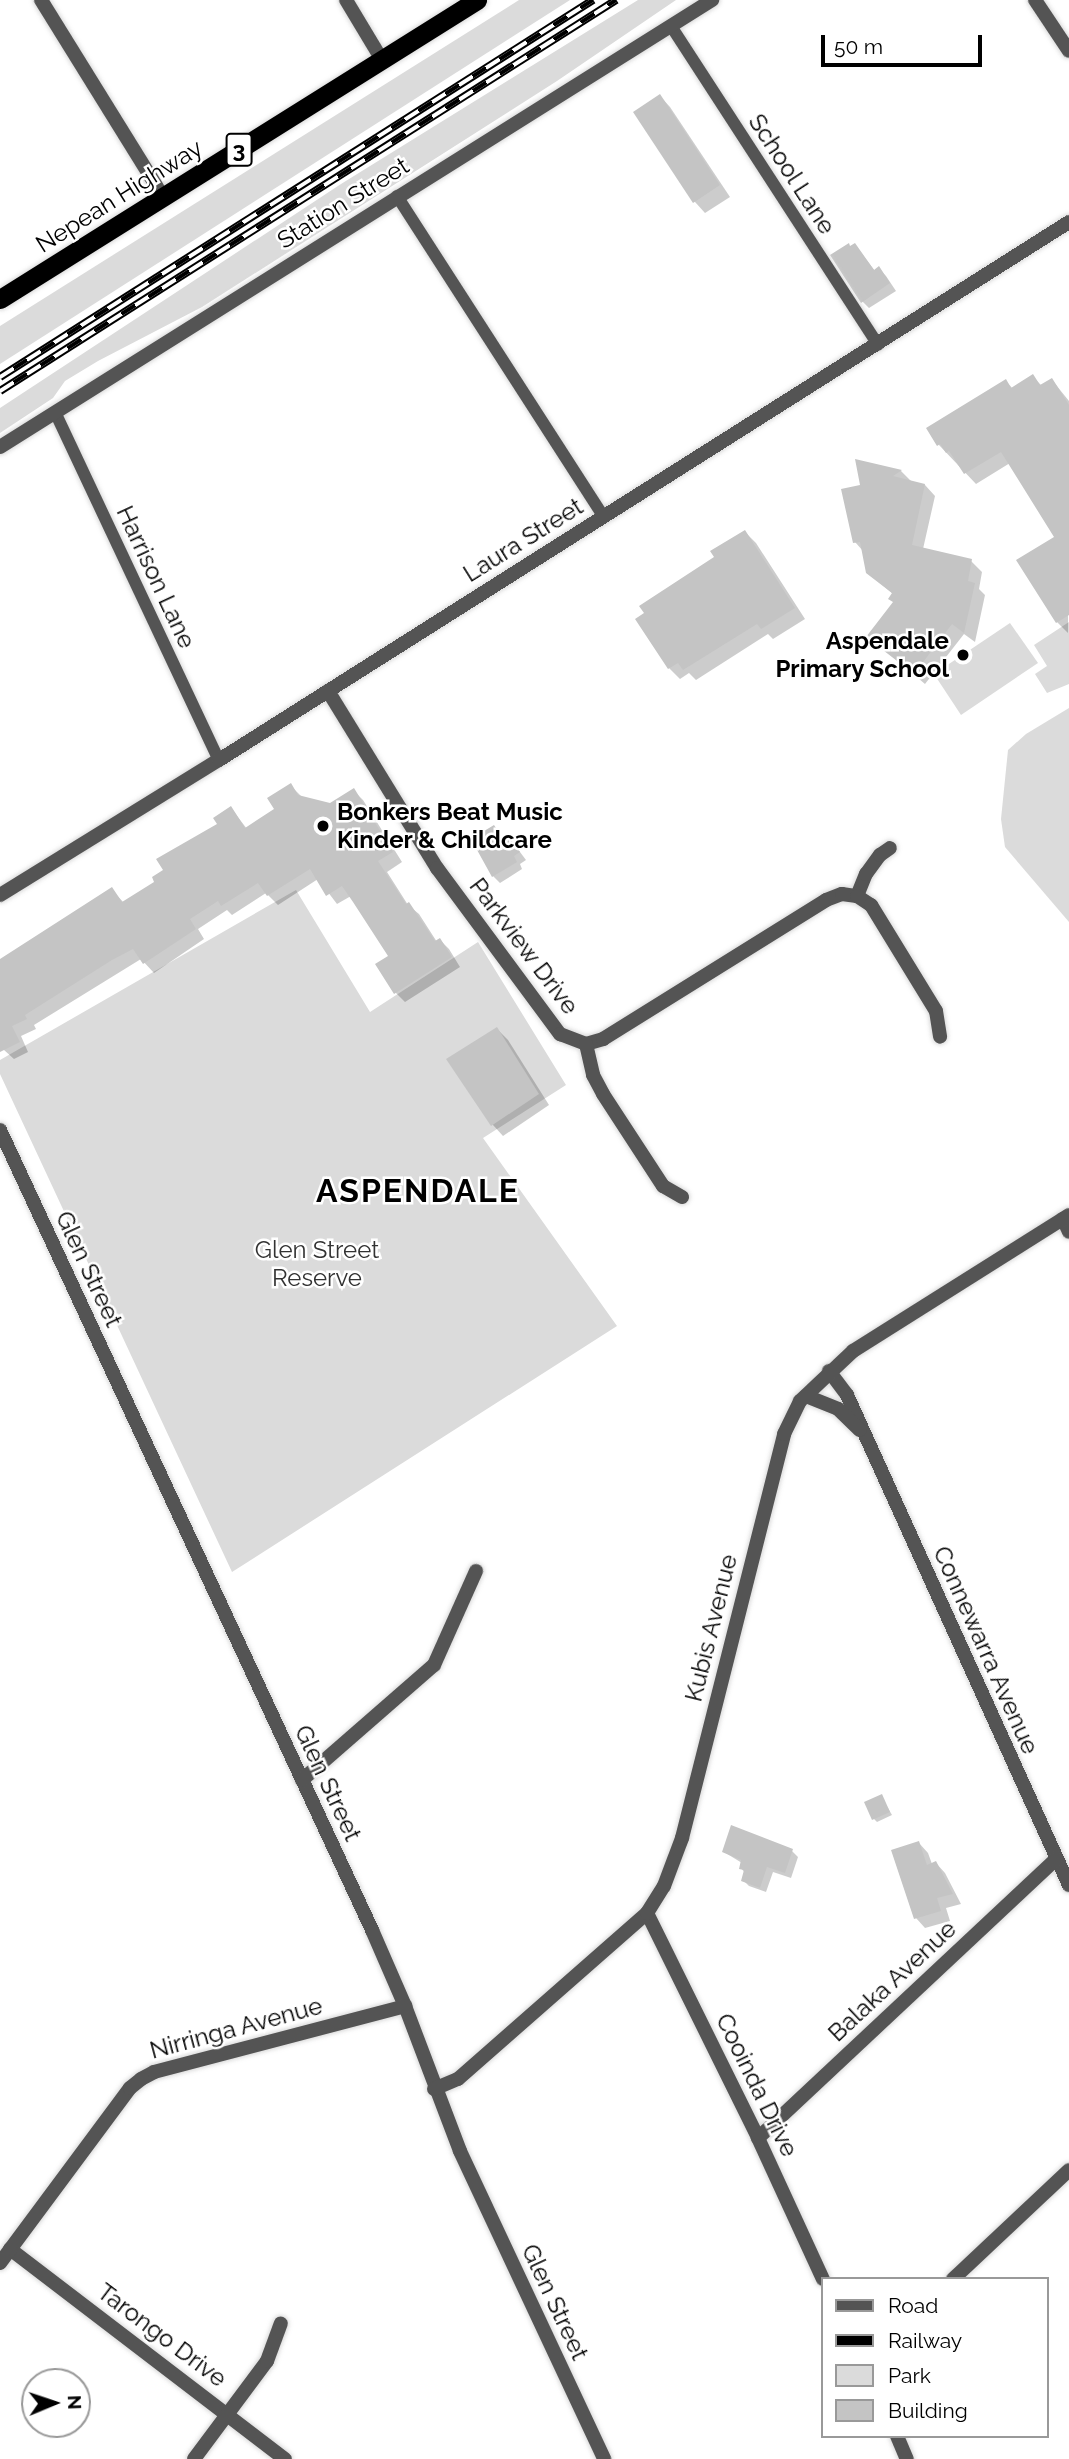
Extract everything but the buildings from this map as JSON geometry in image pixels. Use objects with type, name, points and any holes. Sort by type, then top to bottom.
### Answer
[{"type":"highway","name":"Nepean Highway","points":[[0,299],[477,0]]},
{"type":"street","points":[[41,0],[163,197]]},
{"type":"street","points":[[346,0],[382,60]]},
{"type":"street","name":"Station Street","points":[[0,447],[712,0]]},
{"type":"street","points":[[1035,0],[1069,51]]},
{"type":"street","name":"Laura Street","points":[[0,895],[219,760],[1069,222]]},
{"type":"street","name":"Parkview Drive","points":[[328,691],[437,868],[560,1034],[586,1044],[603,1039],[826,900],[842,894],[857,896]]},
{"type":"street","points":[[890,848],[866,874],[857,896],[871,905],[936,1011],[940,1037]]},
{"type":"street","points":[[586,1044],[593,1075],[603,1094],[663,1186],[682,1197]]},
{"type":"street","name":"Glen Street","points":[[0,1130],[302,1780],[405,2007],[434,2090],[484,2206],[604,2459]]},
{"type":"street","name":"Kubis Avenue","points":[[434,2090],[458,2079],[647,1913],[664,1886],[682,1838],[784,1434],[806,1396],[829,1371],[853,1351],[1067,1222]]},
{"type":"street","name":"Connewarra Avenue","points":[[829,1371],[847,1395],[1069,1885]]},
{"type":"street","name":"Connewarra Avenue","points":[[806,1396],[838,1409],[863,1434]]},
{"type":"street","points":[[302,1780],[434,1665],[476,1571]]},
{"type":"street","name":"Balaka Avenue","points":[[758,2138],[1056,1858]]},
{"type":"street","name":"Cooinda Drive","points":[[647,1913],[758,2138],[822,2277]]},
{"type":"street","name":"Nirringa Avenue","points":[[0,2263],[130,2088],[141,2079],[154,2072],[405,2007]]},
{"type":"street","points":[[955,2277],[1069,2170]]},
{"type":"street","name":"Tarongo Drive","points":[[10,2249],[285,2459]]},
{"type":"street","points":[[194,2459],[267,2361],[281,2323]]},
{"type":"street","points":[[898,2438],[907,2459]]},
{"type":"lane","name":"School Lane","points":[[671,26],[878,345]]},
{"type":"lane","points":[[397,196],[604,517]]},
{"type":"lane","name":"Harrison Lane","points":[[55,412],[219,760]]},
{"type":"green space","points":[[519,0],[570,0],[0,364],[0,326]]},
{"type":"green space","points":[[638,0],[676,0],[557,81],[202,307],[65,381],[53,398],[0,433],[0,408],[341,184]]},
{"type":"green space","points":[[1069,622],[1069,684],[1047,693],[1035,674],[1047,666],[1034,645]]},
{"type":"green space","points":[[1010,623],[1038,663],[961,715],[934,674]]},
{"type":"green space","points":[[1069,708],[1069,922],[1005,847],[1001,819],[1008,750],[1026,734]]},
{"type":"green space","name":"Glen Street Reserve","points":[[296,890],[370,1012],[478,942],[566,1085],[483,1138],[617,1326],[232,1572],[0,1074],[0,1060]]},
{"type":"railway","points":[[0,377],[593,0]]},
{"type":"railway","points":[[0,391],[616,0]]},
{"type":"place","name":"Aspendale Primary School","points":[[963,655]]},
{"type":"place","name":"Bonkers Beat Music Kinder & Childcare","points":[[323,826]]},
{"type":"district","name":"ASPENDALE","points":[[418,1191]]}]
